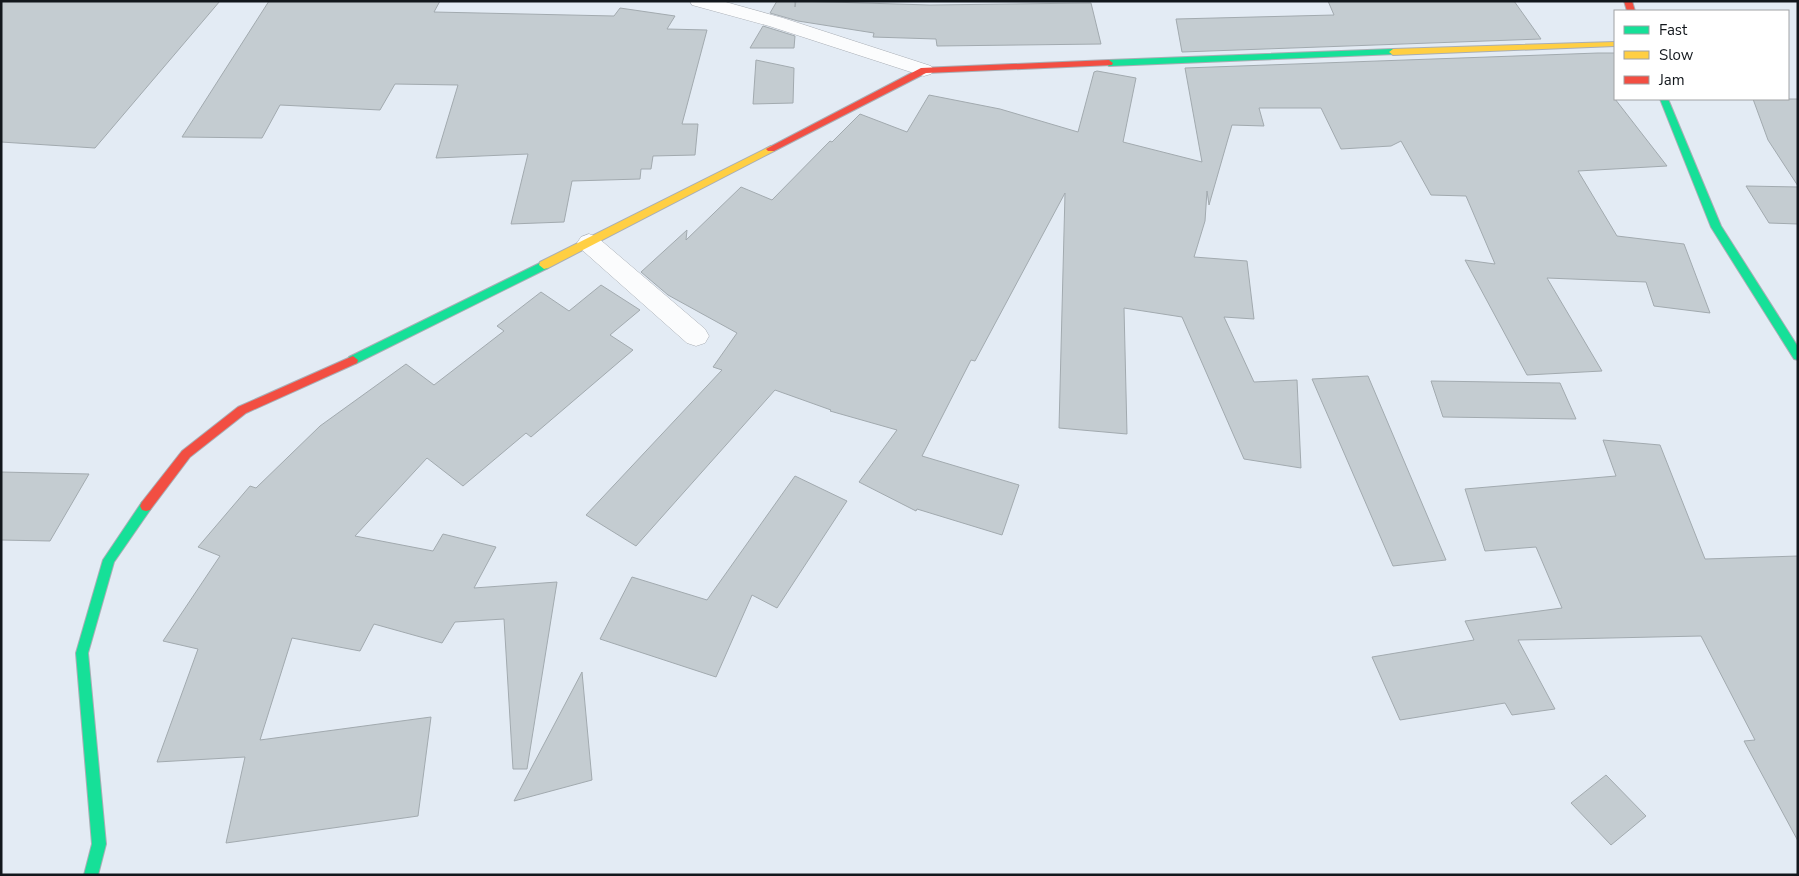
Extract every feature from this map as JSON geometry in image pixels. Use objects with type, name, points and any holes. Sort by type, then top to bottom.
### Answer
[{"type":"street","points":[[699,1],[776,22],[924,70],[1614,44]]},
{"type":"street","points":[[91,875],[99,844],[82,654],[109,560],[145,507],[186,454],[242,410],[338,367],[461,304],[589,243],[924,70]]},
{"type":"street","points":[[1664,100],[1716,226],[1798,356]]},
{"type":"street","points":[[589,243],[696,336]]},
{"type":"building","points":[[1,1],[220,1],[95,148],[1,142]]},
{"type":"building","points":[[269,1],[440,1],[434,12],[614,16],[620,8],[675,16],[667,29],[707,30],[682,124],[698,124],[695,155],[653,156],[651,169],[641,169],[640,179],[572,181],[564,222],[511,224],[528,154],[436,158],[458,85],[395,84],[380,110],[280,105],[262,138],[182,137]]},
{"type":"building","points":[[777,1],[795,1],[795,7],[796,1],[930,5],[1091,3],[1101,44],[937,46],[936,39],[873,37],[874,33],[798,21],[770,13]]},
{"type":"building","points":[[1328,1],[1514,1],[1541,39],[1182,52],[1176,19],[1334,15]]},
{"type":"building","points":[[763,26],[795,36],[794,48],[750,48]]},
{"type":"building","points":[[1614,53],[1614,100],[1667,166],[1578,171],[1617,236],[1684,244],[1710,313],[1654,306],[1646,282],[1547,278],[1602,371],[1527,375],[1465,260],[1495,264],[1466,196],[1431,195],[1401,141],[1391,146],[1341,149],[1321,108],[1259,108],[1264,126],[1232,125],[1209,205],[1207,191],[1205,221],[1194,257],[1247,261],[1254,319],[1224,317],[1254,382],[1297,380],[1301,468],[1244,459],[1182,317],[1124,308],[1127,434],[1059,428],[1065,193],[975,361],[971,360],[922,456],[1019,485],[1002,535],[917,509],[916,511],[859,482],[897,430],[830,411],[775,390],[636,546],[586,515],[722,370],[713,367],[737,333],[668,295],[641,272],[687,230],[686,240],[741,187],[772,200],[830,141],[832,142],[860,114],[907,132],[929,95],[1000,109],[1078,132],[1094,72],[1097,71],[1136,78],[1123,142],[1202,162],[1185,68]]},
{"type":"building","points":[[756,60],[794,68],[793,103],[753,104]]},
{"type":"building","points":[[1798,99],[1798,186],[1768,140],[1753,100]]},
{"type":"building","points":[[1746,186],[1798,187],[1798,224],[1769,223]]},
{"type":"building","points":[[601,285],[640,310],[610,335],[633,350],[531,437],[526,433],[463,486],[427,458],[355,536],[433,551],[443,534],[496,547],[474,588],[557,582],[527,769],[513,769],[504,619],[455,622],[442,643],[374,624],[360,651],[292,638],[260,740],[431,717],[418,816],[226,843],[245,757],[157,762],[198,649],[163,641],[220,556],[198,547],[250,486],[256,488],[320,426],[406,364],[434,385],[504,331],[497,326],[541,292],[569,311]]},
{"type":"building","points":[[1368,376],[1446,560],[1393,566],[1312,379]]},
{"type":"building","points":[[1431,381],[1560,383],[1576,419],[1443,417]]},
{"type":"building","points":[[1603,440],[1660,445],[1705,559],[1798,556],[1798,841],[1744,741],[1755,740],[1701,636],[1518,640],[1555,709],[1512,715],[1505,703],[1400,720],[1372,657],[1474,640],[1465,621],[1562,608],[1536,547],[1485,551],[1465,489],[1616,476]]},
{"type":"building","points":[[1,472],[89,474],[50,541],[1,540]]},
{"type":"building","points":[[795,476],[847,501],[777,608],[752,595],[716,677],[600,639],[632,577],[707,600]]},
{"type":"building","points":[[582,672],[592,780],[514,801]]},
{"type":"building","points":[[1606,775],[1646,816],[1611,845],[1571,803]]},
{"type":"traffic: fast","points":[[1109,63],[1393,52]]},
{"type":"traffic: fast","points":[[1664,100],[1716,227],[1798,356]]},
{"type":"traffic: fast","points":[[353,360],[544,265]]},
{"type":"traffic: fast","points":[[91,875],[99,844],[82,653],[109,560],[146,506]]},
{"type":"traffic: slow","points":[[1393,52],[1614,44]]},
{"type":"traffic: slow","points":[[544,265],[771,149]]},
{"type":"traffic: jam","points":[[1628,1],[1631,10]]},
{"type":"traffic: jam","points":[[771,149],[924,70],[1109,63]]},
{"type":"traffic: jam","points":[[146,506],[186,454],[242,410],[353,360]]}]
